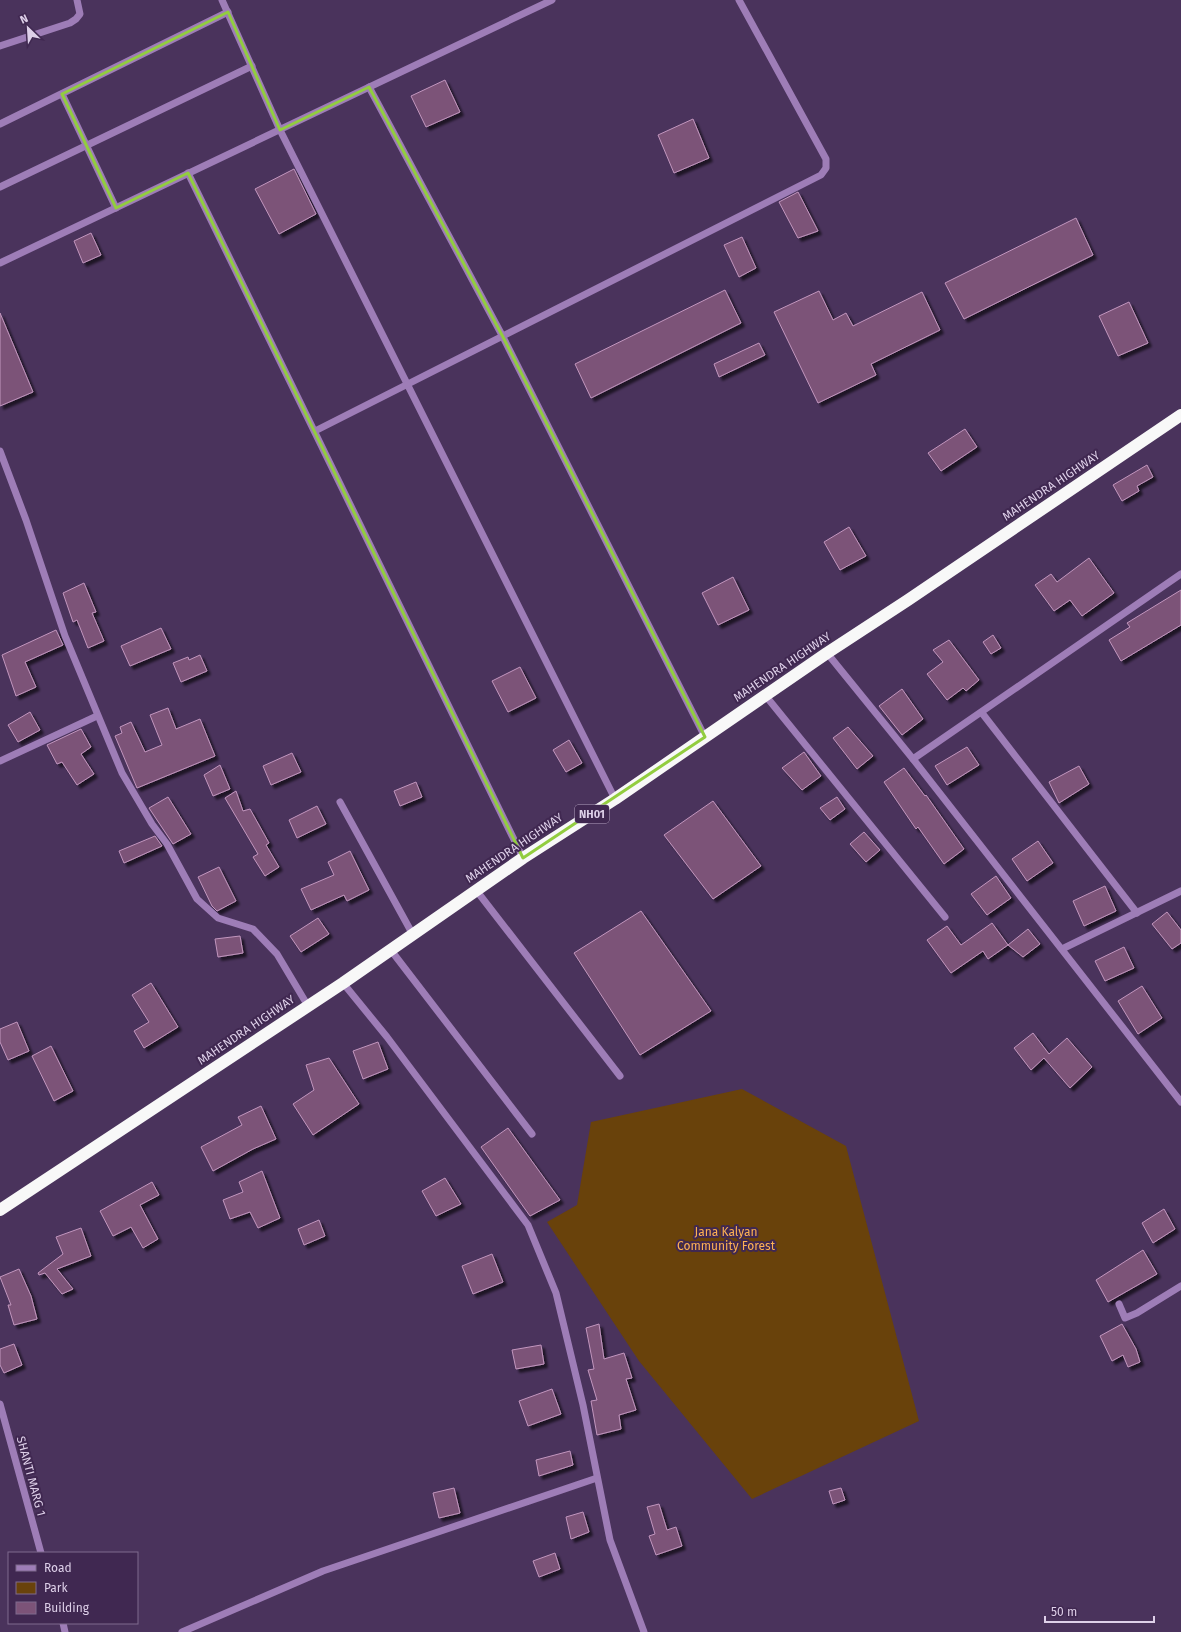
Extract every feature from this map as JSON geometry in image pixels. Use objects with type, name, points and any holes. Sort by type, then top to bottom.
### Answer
[{"type":"highway","name":"MAHENDRA HIGHWAY","points":[[0,1210],[343,983],[412,933],[523,858],[615,799],[765,695],[1181,415]]},
{"type":"street","points":[[0,46],[70,23],[80,14],[77,0]]},
{"type":"street","points":[[222,0],[280,130],[615,799]]},
{"type":"street","points":[[0,263],[552,0]]},
{"type":"street","points":[[315,431],[821,175],[826,168],[826,159],[739,0]]},
{"type":"street","points":[[0,124],[228,12]]},
{"type":"street","points":[[0,187],[252,66]]},
{"type":"street","points":[[369,87],[503,337],[705,736]]},
{"type":"street","points":[[62,94],[116,208]]},
{"type":"street","points":[[188,173],[523,858]]},
{"type":"street","points":[[0,451],[26,520],[65,636],[122,773],[152,824],[167,844],[197,899],[218,918],[253,929],[277,954],[308,1006]]},
{"type":"street","points":[[913,759],[982,713],[1094,633],[1181,574]]},
{"type":"street","points":[[827,653],[913,759],[1181,1102]]},
{"type":"street","points":[[765,695],[945,917]]},
{"type":"street","points":[[982,713],[1137,913]]},
{"type":"street","points":[[0,761],[97,716]]},
{"type":"street","points":[[340,802],[412,933]]},
{"type":"street","points":[[476,890],[620,1076]]},
{"type":"street","points":[[1062,949],[1181,891]]},
{"type":"street","points":[[390,949],[532,1134]]},
{"type":"street","points":[[343,983],[387,1037],[528,1225],[556,1293],[583,1405],[610,1540],[644,1632]]},
{"type":"street","points":[[1119,1304],[1125,1318],[1137,1313],[1181,1286]]},
{"type":"street","name":"SHANTI MARG 1","points":[[0,1404],[41,1552]]},
{"type":"street","points":[[182,1632],[323,1571],[597,1478]]},
{"type":"highlighted area","points":[[228,12],[280,130],[369,87],[503,337],[705,737],[523,858],[188,173],[116,208],[62,94]]},
{"type":"green space","name":"Jana Kalyan Community Forest","points":[[742,1089],[846,1146],[919,1421],[752,1499],[639,1361],[547,1222],[577,1205],[591,1122]]},
{"type":"building","points":[[445,80],[460,112],[426,127],[411,96]]},
{"type":"building","points":[[693,119],[709,158],[674,173],[658,135]]},
{"type":"building","points":[[294,169],[316,214],[279,234],[255,189]]},
{"type":"building","points":[[798,192],[818,231],[798,238],[779,202]]},
{"type":"building","points":[[1076,218],[1093,255],[964,319],[945,283]]},
{"type":"building","points":[[91,233],[101,255],[83,263],[74,241]]},
{"type":"building","points":[[742,237],[756,268],[739,277],[724,245]]},
{"type":"building","points":[[725,290],[741,323],[591,398],[575,364]]},
{"type":"building","points":[[819,291],[833,320],[846,313],[853,326],[922,292],[940,330],[871,364],[876,375],[818,403],[774,312]]},
{"type":"building","points":[[1129,302],[1148,343],[1118,356],[1099,316]]},
{"type":"building","points":[[0,313],[33,392],[0,406]]},
{"type":"building","points":[[759,343],[765,355],[719,377],[714,364]]},
{"type":"building","points":[[965,429],[977,447],[941,471],[928,453]]},
{"type":"building","points":[[1147,465],[1153,477],[1137,486],[1139,491],[1122,501],[1113,485]]},
{"type":"building","points":[[849,527],[866,556],[840,570],[824,542]]},
{"type":"building","points":[[1089,558],[1114,593],[1082,616],[1070,600],[1054,611],[1035,585],[1051,574],[1057,582]]},
{"type":"building","points":[[733,577],[749,610],[718,625],[702,593]]},
{"type":"building","points":[[84,583],[96,612],[92,613],[104,641],[88,648],[77,620],[73,622],[63,593]]},
{"type":"building","points":[[1181,590],[1181,625],[1121,661],[1109,640],[1130,627],[1127,623]]},
{"type":"building","points":[[161,628],[171,649],[130,666],[121,646]]},
{"type":"building","points":[[56,630],[63,645],[25,662],[36,687],[16,696],[2,655]]},
{"type":"building","points":[[993,635],[1001,648],[991,654],[983,642]]},
{"type":"building","points":[[949,640],[979,680],[966,691],[963,688],[947,700],[927,674],[943,662],[933,650]]},
{"type":"building","points":[[200,655],[207,671],[181,682],[173,663],[188,657],[189,660]]},
{"type":"building","points":[[520,667],[536,698],[508,712],[492,681]]},
{"type":"building","points":[[902,689],[923,719],[902,735],[879,706]]},
{"type":"building","points":[[168,708],[176,729],[200,719],[215,756],[137,788],[115,736],[122,733],[120,727],[131,722],[145,752],[162,745],[150,715]]},
{"type":"building","points":[[30,712],[40,730],[18,742],[8,725]]},
{"type":"building","points":[[848,727],[873,756],[857,769],[833,738]]},
{"type":"building","points":[[81,729],[91,747],[81,754],[94,774],[77,785],[62,762],[57,764],[47,745]]},
{"type":"building","points":[[569,740],[582,763],[566,772],[553,750]]},
{"type":"building","points":[[967,747],[979,765],[947,785],[935,766]]},
{"type":"building","points":[[804,752],[821,776],[802,790],[782,768]]},
{"type":"building","points":[[292,753],[301,772],[271,785],[263,766]]},
{"type":"building","points":[[220,765],[230,789],[213,796],[204,775]]},
{"type":"building","points":[[1079,766],[1089,784],[1059,803],[1049,782]]},
{"type":"building","points":[[904,768],[925,796],[926,795],[964,849],[944,864],[918,827],[916,829],[884,782]]},
{"type":"building","points":[[416,782],[422,797],[400,806],[394,791]]},
{"type":"building","points":[[236,791],[243,811],[250,809],[269,843],[266,845],[279,867],[265,876],[253,857],[258,854],[225,798]]},
{"type":"building","points":[[168,797],[191,834],[173,844],[149,808]]},
{"type":"building","points":[[837,797],[845,809],[830,820],[820,808]]},
{"type":"building","points":[[713,801],[761,866],[713,899],[664,835]]},
{"type":"building","points":[[317,806],[326,824],[297,838],[289,820]]},
{"type":"building","points":[[864,832],[880,850],[866,862],[850,844]]},
{"type":"building","points":[[155,836],[162,846],[124,863],[119,851]]},
{"type":"building","points":[[1038,841],[1053,863],[1027,881],[1012,859]]},
{"type":"building","points":[[350,851],[369,890],[347,901],[344,895],[311,910],[301,889],[334,875],[328,862]]},
{"type":"building","points":[[219,867],[236,901],[217,911],[212,906],[198,877]]},
{"type":"building","points":[[996,876],[1011,898],[987,915],[971,894]]},
{"type":"building","points":[[1105,886],[1116,911],[1084,926],[1073,901]]},
{"type":"building","points":[[641,911],[711,1011],[640,1055],[574,953]]},
{"type":"building","points":[[1167,912],[1181,930],[1181,943],[1172,949],[1152,924]]},
{"type":"building","points":[[318,918],[329,934],[301,952],[290,936]]},
{"type":"building","points":[[992,923],[1008,945],[988,959],[983,951],[951,973],[927,940],[947,926],[961,945]]},
{"type":"building","points":[[1028,929],[1040,944],[1023,957],[1008,945]]},
{"type":"building","points":[[240,936],[243,953],[218,957],[215,939]]},
{"type":"building","points":[[1124,947],[1134,968],[1105,981],[1095,961]]},
{"type":"building","points":[[151,983],[178,1027],[144,1048],[134,1031],[149,1022],[132,995]]},
{"type":"building","points":[[1142,986],[1162,1018],[1138,1034],[1118,1001]]},
{"type":"building","points":[[17,1022],[29,1051],[8,1060],[0,1042],[0,1029]]},
{"type":"building","points":[[1033,1033],[1049,1054],[1067,1038],[1092,1067],[1070,1088],[1044,1058],[1031,1070],[1014,1048]]},
{"type":"building","points":[[378,1042],[388,1069],[363,1079],[353,1051]]},
{"type":"building","points":[[51,1046],[73,1091],[54,1101],[32,1056]]},
{"type":"building","points":[[329,1058],[359,1104],[313,1135],[293,1104],[314,1090],[306,1065]]},
{"type":"building","points":[[261,1106],[276,1139],[253,1149],[213,1171],[201,1147],[242,1125],[238,1117]]},
{"type":"building","points":[[508,1128],[560,1200],[530,1216],[481,1147]]},
{"type":"building","points":[[262,1171],[280,1218],[258,1228],[250,1212],[230,1219],[223,1200],[243,1192],[239,1182]]},
{"type":"building","points":[[445,1178],[461,1204],[436,1216],[422,1191]]},
{"type":"building","points":[[152,1182],[159,1195],[140,1205],[158,1239],[143,1248],[131,1227],[113,1236],[100,1211]]},
{"type":"building","points":[[1164,1209],[1175,1229],[1153,1243],[1142,1223]]},
{"type":"building","points":[[319,1220],[325,1236],[304,1245],[298,1229]]},
{"type":"building","points":[[81,1228],[91,1256],[57,1269],[73,1289],[62,1294],[45,1273],[39,1275],[38,1273],[63,1254],[56,1237]]},
{"type":"building","points":[[1143,1250],[1157,1274],[1108,1302],[1096,1280]]},
{"type":"building","points":[[492,1254],[503,1282],[473,1294],[462,1266]]},
{"type":"building","points":[[19,1269],[31,1296],[37,1319],[14,1325],[8,1305],[11,1305],[0,1277]]},
{"type":"building","points":[[599,1324],[604,1359],[624,1353],[632,1378],[626,1379],[636,1410],[619,1415],[621,1429],[597,1435],[591,1401],[597,1400],[588,1370],[594,1369],[586,1328]]},
{"type":"building","points":[[1122,1324],[1136,1349],[1140,1362],[1128,1367],[1123,1355],[1112,1361],[1100,1336]]},
{"type":"building","points":[[14,1344],[22,1365],[4,1373],[0,1365],[0,1349]]},
{"type":"building","points":[[541,1345],[544,1364],[516,1369],[512,1350]]},
{"type":"building","points":[[552,1389],[561,1414],[528,1426],[519,1401]]},
{"type":"building","points":[[570,1451],[573,1465],[539,1476],[536,1460]]},
{"type":"building","points":[[454,1488],[460,1513],[439,1518],[433,1493]]},
{"type":"building","points":[[841,1488],[845,1500],[833,1504],[829,1491]]},
{"type":"building","points":[[659,1504],[667,1530],[676,1527],[682,1546],[656,1555],[649,1536],[655,1534],[647,1507]]},
{"type":"building","points":[[583,1512],[589,1532],[571,1539],[566,1517]]},
{"type":"building","points":[[555,1553],[560,1569],[539,1577],[533,1561]]}]
